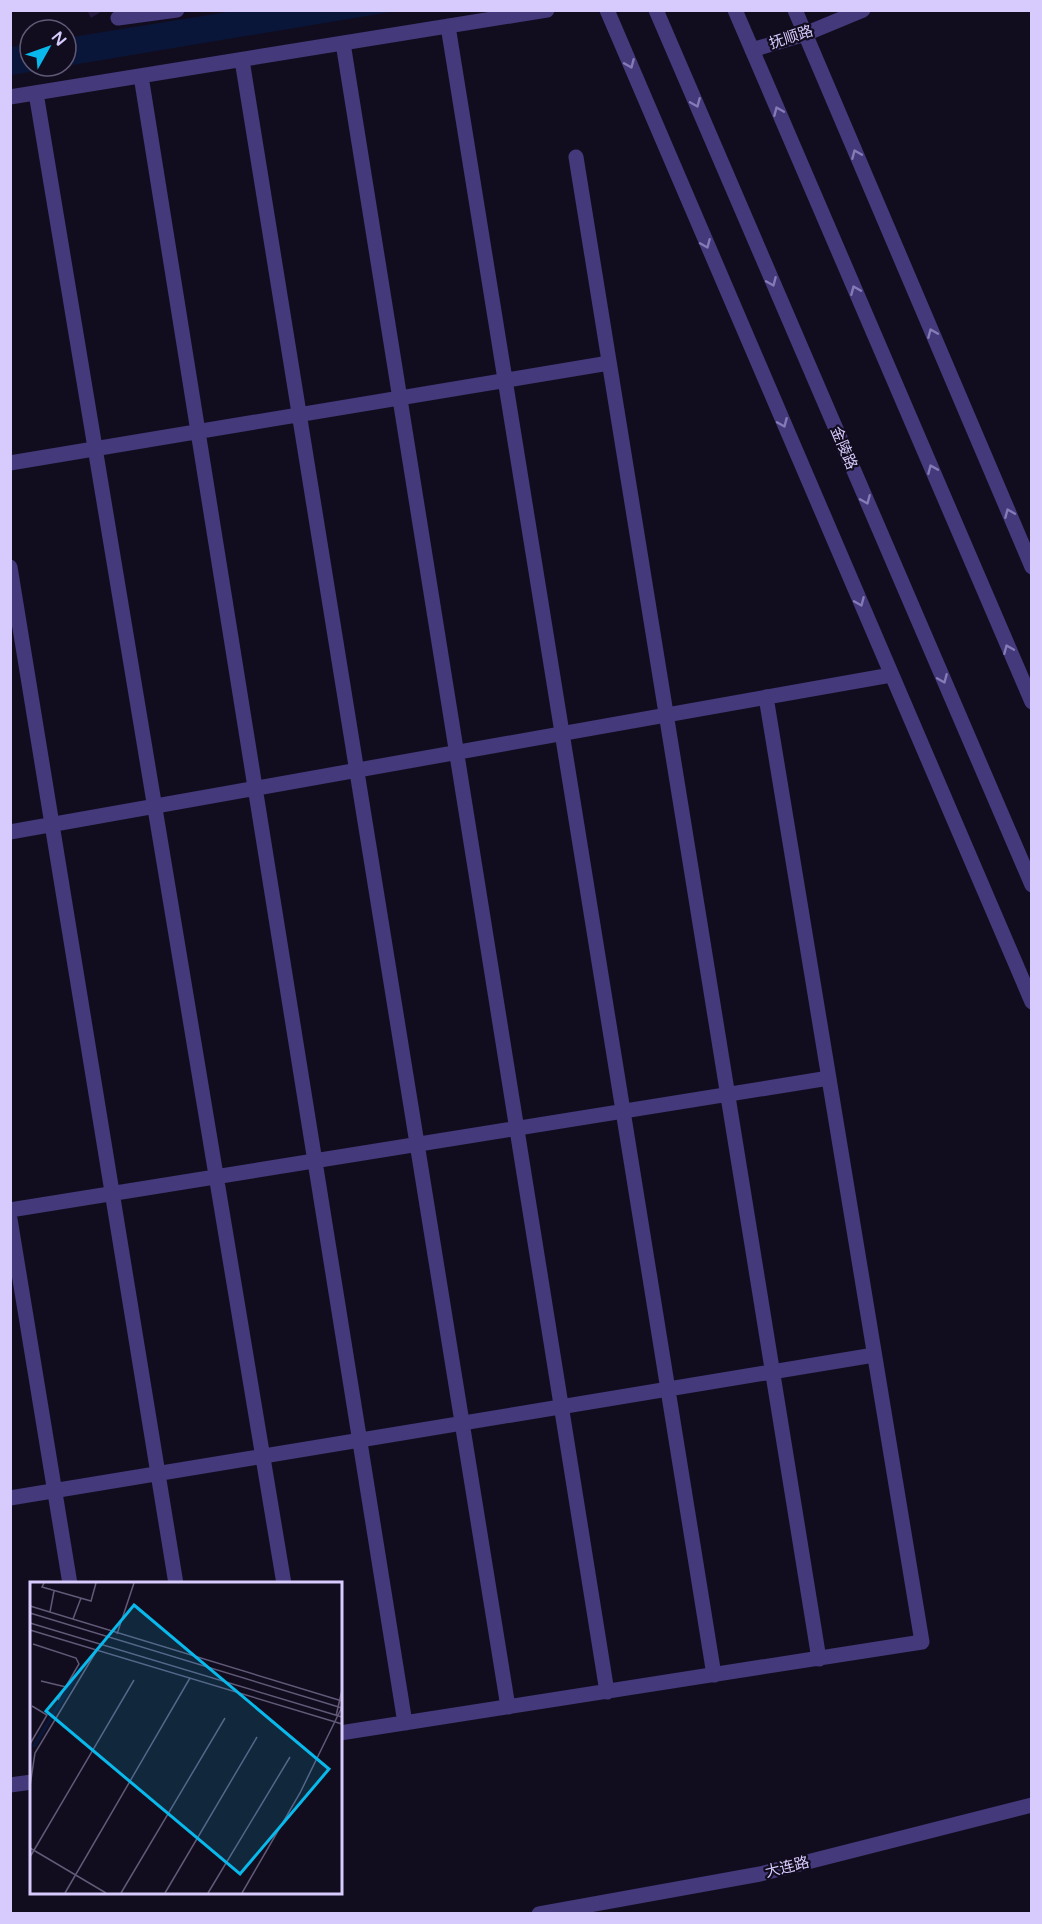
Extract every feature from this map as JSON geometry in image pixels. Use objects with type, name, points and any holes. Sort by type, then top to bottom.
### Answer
[{"type":"street","points":[[118,18],[177,10]]},
{"type":"street","points":[[10,97],[547,10]]},
{"type":"street","points":[[607,10],[1032,1002]]},
{"type":"street","name":"金陵路","points":[[656,10],[1032,885]]},
{"type":"street","points":[[735,10],[1032,702]]},
{"type":"street","points":[[795,10],[1032,567]]},
{"type":"street","name":"抚顺路","points":[[752,50],[805,34],[863,10]]},
{"type":"street","points":[[448,26],[714,1675]]},
{"type":"street","points":[[343,43],[607,1692]]},
{"type":"street","points":[[242,60],[508,1707]]},
{"type":"street","points":[[141,76],[405,1723]]},
{"type":"street","points":[[36,93],[284,1582]]},
{"type":"street","points":[[576,157],[819,1659]]},
{"type":"street","points":[[10,463],[609,363]]},
{"type":"street","points":[[10,567],[176,1582]]},
{"type":"street","points":[[10,832],[891,675]]},
{"type":"street","points":[[342,1733],[922,1642],[766,697]]},
{"type":"street","points":[[10,1210],[829,1078]]},
{"type":"street","points":[[10,1219],[70,1582]]},
{"type":"street","points":[[10,1498],[874,1355]]},
{"type":"street","points":[[10,1785],[30,1782]]},
{"type":"street","name":"大连路","points":[[539,1914],[760,1874],[1032,1805]]},
{"type":"water","points":[[240,10],[396,11],[78,64],[78,36]]},
{"type":"water","points":[[18,46],[18,74],[11,75],[11,47]]},
{"type":"building","points":[[87,10],[104,10],[91,18]]}]
